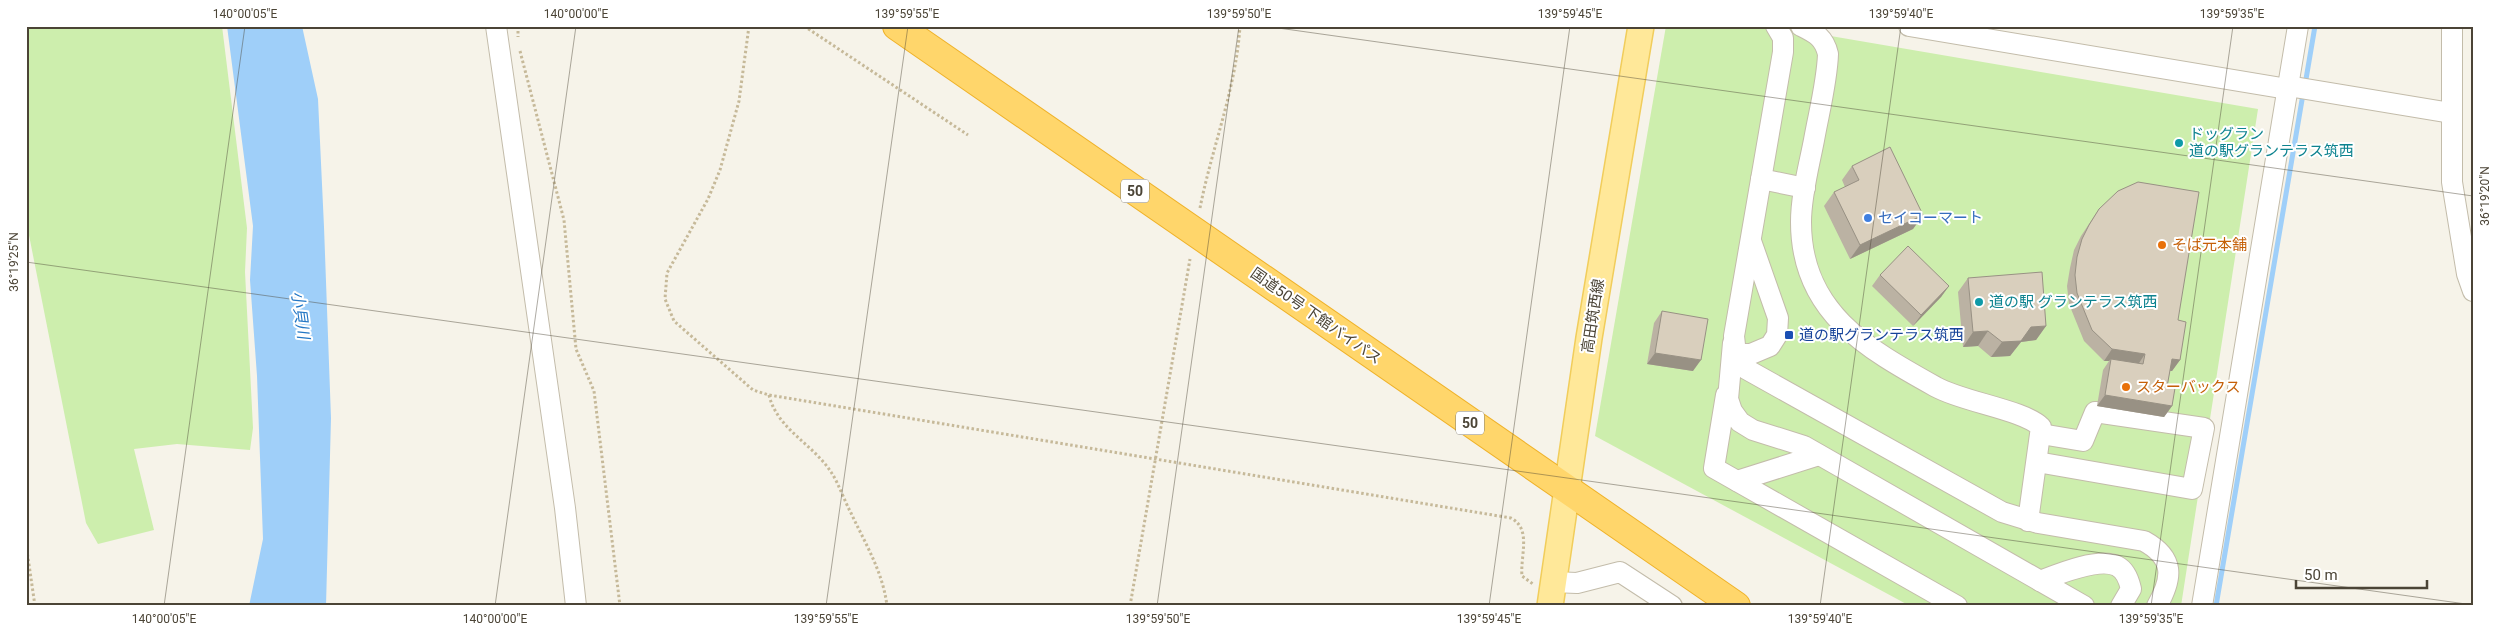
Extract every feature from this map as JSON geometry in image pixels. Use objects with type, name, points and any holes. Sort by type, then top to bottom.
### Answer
[{"type":"highway","name":"国道50号 下館バイパス","points":[[898,26],[1567,491],[1736,606]]},
{"type":"main road","name":"高田筑西線","points":[[1552,592],[1589,338],[1641,26]]},
{"type":"street","points":[[496,26],[564,508],[576,606]]},
{"type":"street","points":[[1776,26],[1783,38],[1783,52],[1750,240],[1735,345],[1714,468],[1957,606]]},
{"type":"street","points":[[1800,26],[1819,36],[1826,44],[1828,54],[1801,220],[1804,254],[1819,293],[1838,321],[1864,344],[1938,388],[1959,398],[2035,421],[2041,427],[2028,520]]},
{"type":"street","points":[[1909,26],[2450,113]]},
{"type":"street","points":[[2202,606],[2295,88],[2298,26]]},
{"type":"street","points":[[2452,26],[2450,113],[2452,182],[2464,256],[2473,291]]},
{"type":"street","points":[[1761,179],[1805,188]]},
{"type":"street","points":[[1735,345],[1751,354],[1770,346],[1778,335],[1778,318],[1750,240]]},
{"type":"street","points":[[1735,345],[1746,369],[1755,375],[2002,512],[2028,520],[2144,541],[2158,548],[2168,567],[2168,578],[2165,591],[2157,606]]},
{"type":"street","points":[[1728,387],[1732,411],[1740,422],[1753,430],[1804,446],[2084,606]]},
{"type":"street","points":[[2037,462],[2192,489],[2204,428],[2095,412],[2083,441],[2041,434]]},
{"type":"street","points":[[1737,481],[1819,455]]},
{"type":"street","points":[[2040,581],[2073,569],[2103,564],[2117,566],[2128,577],[2131,589],[2121,606]]},
{"type":"street","points":[[1552,592],[1577,583],[1620,572],[1672,606]]},
{"type":"path","points":[[518,26],[518,40]]},
{"type":"path","points":[[749,26],[739,101],[720,170],[708,199],[667,273],[664,284],[664,298],[674,321],[753,390],[769,395],[1511,518],[1519,522],[1524,534],[1520,562],[1522,576],[1533,584],[1552,592]]},
{"type":"path","points":[[804,26],[968,135]]},
{"type":"path","points":[[1199,213],[1207,170],[1234,80],[1238,59],[1240,26]]},
{"type":"path","points":[[519,48],[564,220],[576,348],[594,391],[620,606]]},
{"type":"path","points":[[1130,606],[1190,259]]},
{"type":"path","points":[[769,395],[772,408],[831,471],[878,569],[885,588],[887,606]]},
{"type":"path","points":[[26,544],[35,606]]},
{"type":"green space","points":[[26,26],[222,26],[247,228],[245,272],[253,428],[250,450],[177,444],[134,449],[154,530],[98,544],[86,523],[26,220]]},
{"type":"green space","points":[[1666,26],[1772,26],[2258,109],[2181,606],[1910,606],[1595,436]]},
{"type":"water","name":"小貝川","points":[[227,26],[302,26],[318,99],[331,418],[326,606],[249,606],[263,539],[257,376],[250,280],[253,226]]},
{"type":"building","name":"セイコーマート","points":[[1890,147],[1923,215],[1860,245],[1834,192],[1859,180],[1852,166]]},
{"type":"building","points":[[2138,182],[2199,192],[2178,320],[2186,322],[2180,360],[2172,359],[2167,387],[2175,388],[2172,406],[2105,395],[2111,359],[2143,364],[2145,354],[2112,349],[2092,330],[2077,293],[2075,275],[2077,257],[2082,239],[2089,225],[2099,209],[2118,191]]},
{"type":"building","points":[[1908,246],[1949,286],[1921,315],[1880,275]]},
{"type":"building","points":[[2042,272],[2046,326],[2031,327],[2021,341],[2002,342],[1988,331],[1973,332],[1968,278]]},
{"type":"building","points":[[1662,311],[1708,319],[1701,360],[1655,353]]},
{"type":"waterway","points":[[2305,85],[2315,26]]},
{"type":"waterway","points":[[2216,606],[2303,94]]},
{"type":"place","name":"ドッグラン 道の駅グランテラス筑西","points":[[2179,143]]},
{"type":"place","name":"セイコーマート","points":[[1868,218]]},
{"type":"place","name":"そば元本舗","points":[[2162,245]]},
{"type":"place","name":"道の駅 グランテラス筑西","points":[[1979,302]]},
{"type":"place","name":"道の駅グランテラス筑西","points":[[1789,335]]},
{"type":"place","name":"スターバックス","points":[[2126,387]]}]
